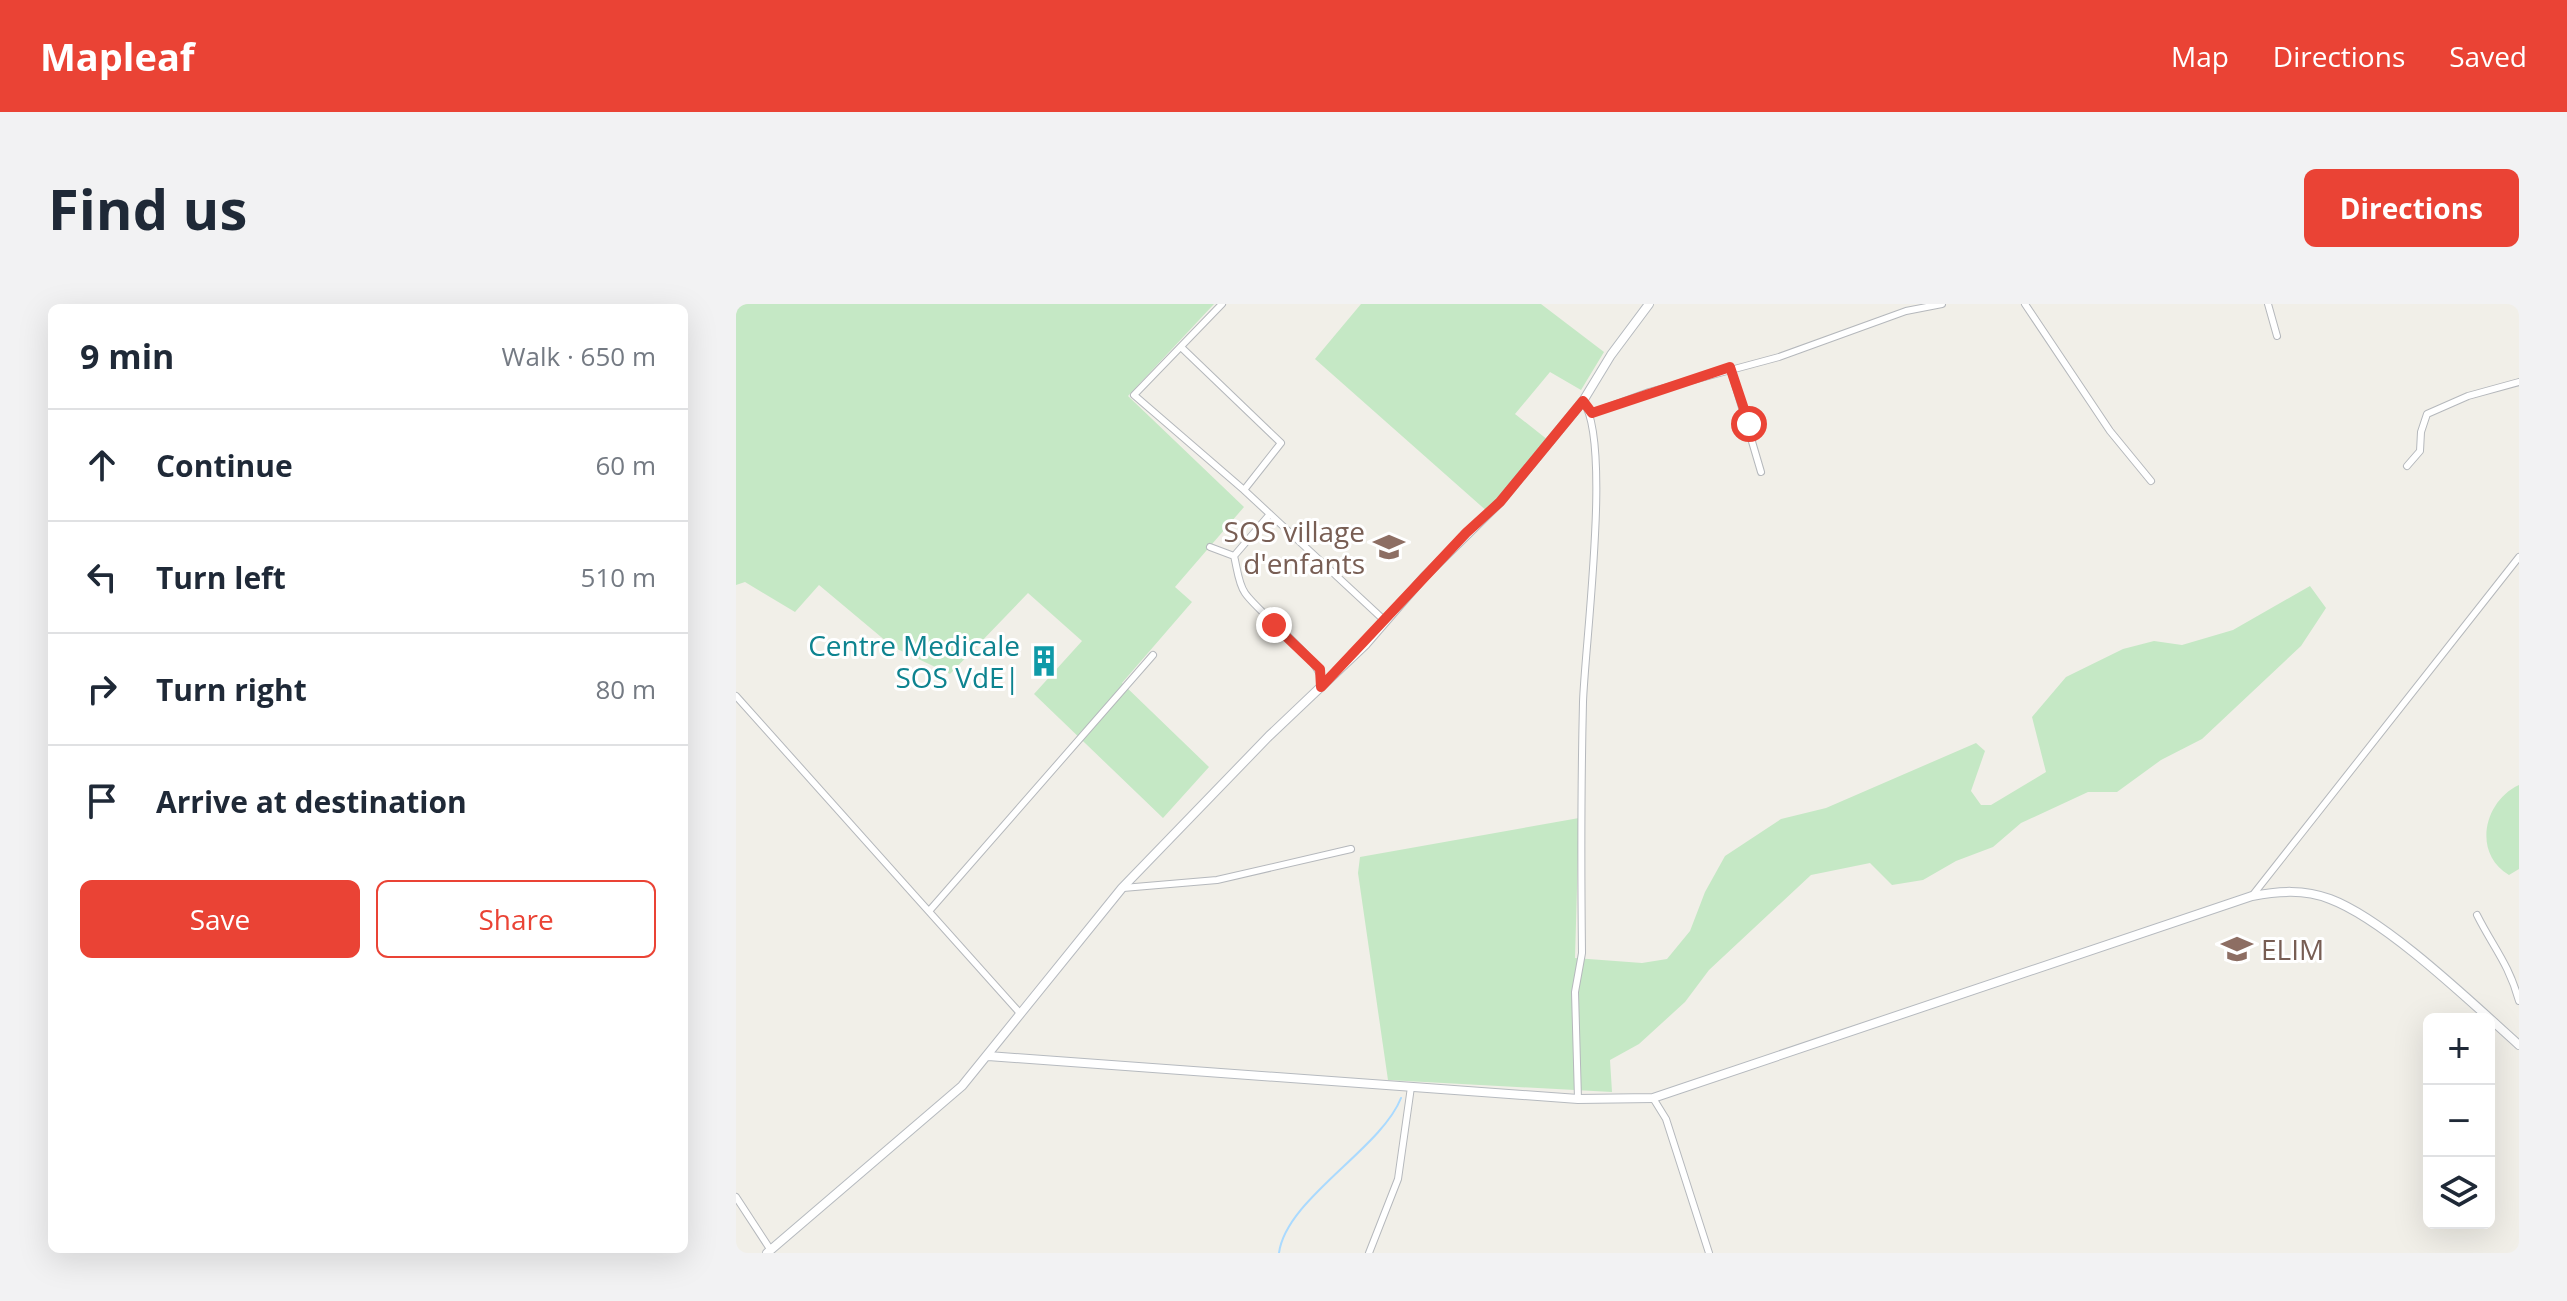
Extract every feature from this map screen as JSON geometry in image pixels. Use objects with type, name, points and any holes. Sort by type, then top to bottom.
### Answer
[{"type":"street","points":[[1222,304],[1134,395],[1244,490],[1385,621]]},
{"type":"street","points":[[736,1197],[768,1251],[942,1105],[988,1056],[1019,1012],[1122,888],[1385,621],[1466,533],[1500,502],[1583,401],[1611,355],[1649,304]]},
{"type":"street","points":[[1592,413],[1730,367],[1779,357],[1906,311],[1942,304]]},
{"type":"street","points":[[2025,304],[2110,431],[2151,481]]},
{"type":"street","points":[[2268,304],[2277,336]]},
{"type":"street","points":[[1182,348],[1281,443],[1244,490]]},
{"type":"street","points":[[1730,367],[1761,472]]},
{"type":"street","points":[[2407,466],[2420,451],[2421,432],[2427,414],[2468,396],[2519,382]]},
{"type":"street","points":[[1578,1099],[1575,992],[1582,953],[1583,702],[1597,456],[1592,413],[1583,401]]},
{"type":"street","points":[[1234,556],[1270,514]]},
{"type":"street","points":[[1210,547],[1234,556]]},
{"type":"street","points":[[1234,556],[1244,592],[1320,669],[1321,687]]},
{"type":"street","points":[[2252,896],[2519,557]]},
{"type":"street","points":[[930,910],[1153,655]]},
{"type":"street","points":[[736,696],[1019,1012]]},
{"type":"street","points":[[1122,888],[1217,880],[1351,849]]},
{"type":"street","points":[[988,1056],[1578,1099],[1653,1098],[2252,896],[2285,890],[2329,898],[2345,906],[2398,943],[2519,1045]]},
{"type":"street","points":[[2477,915],[2491,942],[2506,961],[2519,1001]]},
{"type":"street","points":[[1369,1253],[1398,1179],[1411,1087]]},
{"type":"street","points":[[1653,1098],[1666,1119],[1709,1253]]},
{"type":"green space","points":[[736,304],[1214,304],[1128,396],[1244,507],[1175,587],[1192,602],[1122,683],[1209,767],[1163,818],[1034,694],[1082,641],[1028,593],[950,674],[893,647],[819,585],[795,612],[745,582],[736,585]]},
{"type":"green space","points":[[1361,304],[1541,304],[1604,352],[1581,390],[1550,372],[1515,414],[1553,444],[1513,492],[1489,513],[1315,359]]},
{"type":"green space","points":[[2310,586],[2326,608],[2301,646],[2202,739],[2161,760],[2117,792],[2088,792],[2021,823],[1993,847],[1956,861],[1923,880],[1892,885],[1870,863],[1811,875],[1709,970],[1685,1002],[1639,1044],[1610,1060],[1612,1092],[1388,1080],[1358,873],[1360,857],[1579,818],[1575,958],[1642,963],[1667,959],[1690,931],[1705,892],[1725,856],[1781,819],[1826,808],[1976,743],[1985,751],[1971,791],[1981,805],[1991,805],[2046,772],[2032,717],[2066,677],[2123,649],[2154,641],[2182,645],[2233,630]]},
{"type":"green space","points":[[2519,785],[2519,869],[2509,875],[2490,854],[2487,828],[2497,803]]},
{"type":"waterway","points":[[1279,1253],[1285,1233],[1298,1213],[1374,1136],[1401,1098]]},
{"type":"place","name":"SOS village d'enfants","points":[[1389,547]]},
{"type":"place","name":"Centre Medicale SOS VdE|","points":[[1044,661]]},
{"type":"place","name":"ELIM","points":[[2237,949]]},
{"type":"route","points":[[1274,625],[1320,669],[1323,679],[1321,687],[1366,644],[1466,533],[1500,502],[1583,401],[1592,413],[1604,406],[1730,367],[1749,424]]}]
